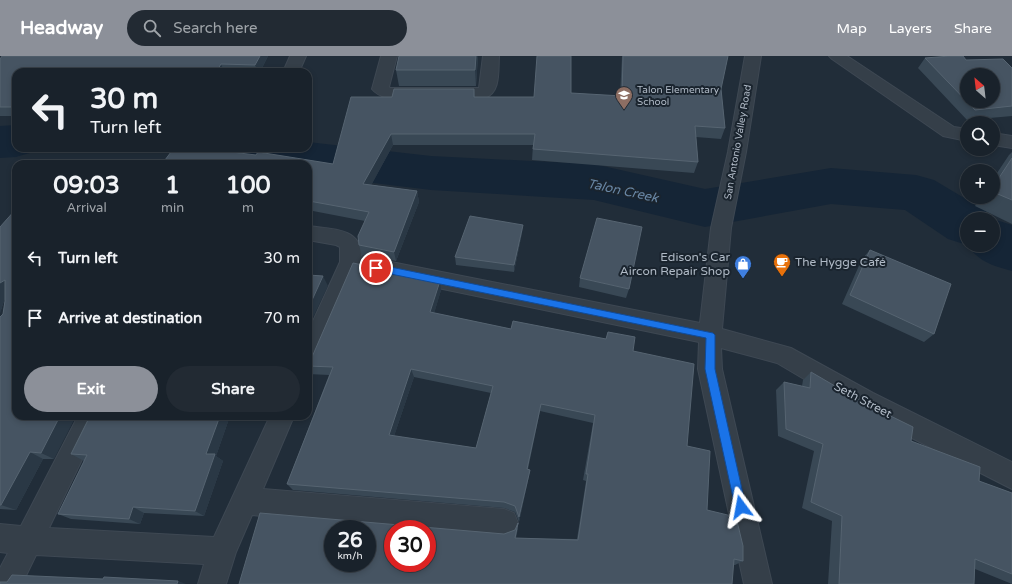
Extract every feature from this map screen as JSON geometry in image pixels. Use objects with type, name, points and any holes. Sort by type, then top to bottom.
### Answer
[{"type":"street","points":[[293,68],[298,56]]},
{"type":"street","points":[[389,56],[380,89],[387,94],[484,92],[488,88],[491,56]]},
{"type":"street","name":"San Antonio Valley Road","points":[[753,56],[737,152],[721,228],[710,335],[710,369],[758,584]]},
{"type":"street","points":[[837,56],[949,132],[960,134]]},
{"type":"street","points":[[1000,140],[1012,142]]},
{"type":"street","points":[[312,234],[343,239],[349,243],[351,249],[350,262],[312,349]]},
{"type":"street","name":"Seth Street","points":[[350,262],[710,335],[783,355],[864,401],[1012,476]]},
{"type":"street","points":[[7,584],[89,420]]},
{"type":"street","points":[[212,584],[222,551],[280,420]]},
{"type":"street","points":[[244,501],[504,524]]},
{"type":"street","points":[[0,538],[222,551]]},
{"type":"building","points":[[2,56],[260,56],[255,65],[221,64],[218,68],[12,68],[12,107],[0,107],[0,59]]},
{"type":"building","points":[[399,56],[476,56],[475,70],[396,70]]},
{"type":"building","points":[[537,56],[571,56],[571,93],[622,96],[623,56],[728,56],[721,89],[725,128],[695,126],[698,162],[533,149],[535,134],[391,134],[363,184],[417,191],[394,252],[359,245],[358,236],[369,212],[312,202],[312,161],[333,164],[351,97],[392,97],[394,89],[474,89],[474,97],[534,97]]},
{"type":"building","points":[[963,56],[966,60],[1003,59],[1012,68],[1012,106],[1000,107],[1000,68],[960,68],[960,94],[925,58]]},
{"type":"building","points":[[973,108],[994,108],[975,110]]},
{"type":"building","points":[[171,152],[231,152],[256,155],[258,152],[308,160],[165,160]]},
{"type":"building","points":[[1012,158],[1012,200],[1000,195],[1000,176]]},
{"type":"building","points":[[12,214],[12,420],[58,420],[41,453],[30,452],[1,505],[0,317],[3,314],[5,301],[5,280],[0,283],[0,227]]},
{"type":"building","points":[[470,216],[523,225],[514,265],[455,257]]},
{"type":"building","points":[[597,218],[642,227],[629,289],[580,278]]},
{"type":"building","points":[[870,250],[951,284],[934,334],[850,295]]},
{"type":"building","points":[[353,263],[440,281],[430,312],[511,329],[513,321],[606,339],[608,332],[635,337],[633,351],[694,364],[687,446],[710,451],[707,510],[736,517],[743,546],[743,561],[734,559],[732,584],[239,584],[260,513],[341,520],[324,520],[324,572],[376,572],[376,523],[384,524],[384,572],[436,572],[436,528],[504,534],[515,530],[518,523],[515,538],[578,540],[595,415],[541,404],[527,469],[530,470],[519,517],[515,506],[504,502],[287,484],[333,367],[312,366],[312,357]],"holes":[[[411,369],[493,386],[476,448],[389,435]]]},
{"type":"building","points":[[312,275],[323,276],[312,300]]},
{"type":"building","points":[[811,372],[864,403],[913,427],[911,441],[980,467],[979,481],[1012,493],[1012,574],[975,559],[974,584],[839,584],[842,516],[811,502],[823,444],[786,429],[784,382],[810,388]]},
{"type":"building","points":[[88,420],[219,420],[206,454],[215,454],[195,511],[133,507],[129,519],[58,514],[87,455],[71,454]]},
{"type":"building","points":[[12,575],[103,579],[104,577],[178,581],[177,584],[0,584],[0,582],[7,582]]},
{"type":"waterway","name":"Talon Creek","points":[[0,142],[12,141]]},
{"type":"waterway","name":"Talon Creek","points":[[265,152],[285,156],[431,173],[594,182],[705,208],[831,186],[916,193],[960,221]]},
{"type":"waterway","name":"Talon Creek","points":[[1000,244],[1012,250]]},
{"type":"place","name":"Talon Elementary School","points":[[624,110]]},
{"type":"place","name":"The Hygge Café","points":[[782,277]]},
{"type":"place","name":"Edison's Car Aircon Repair Shop","points":[[743,279]]},
{"type":"route","points":[[376,268],[710,335],[710,369],[741,507]]}]
